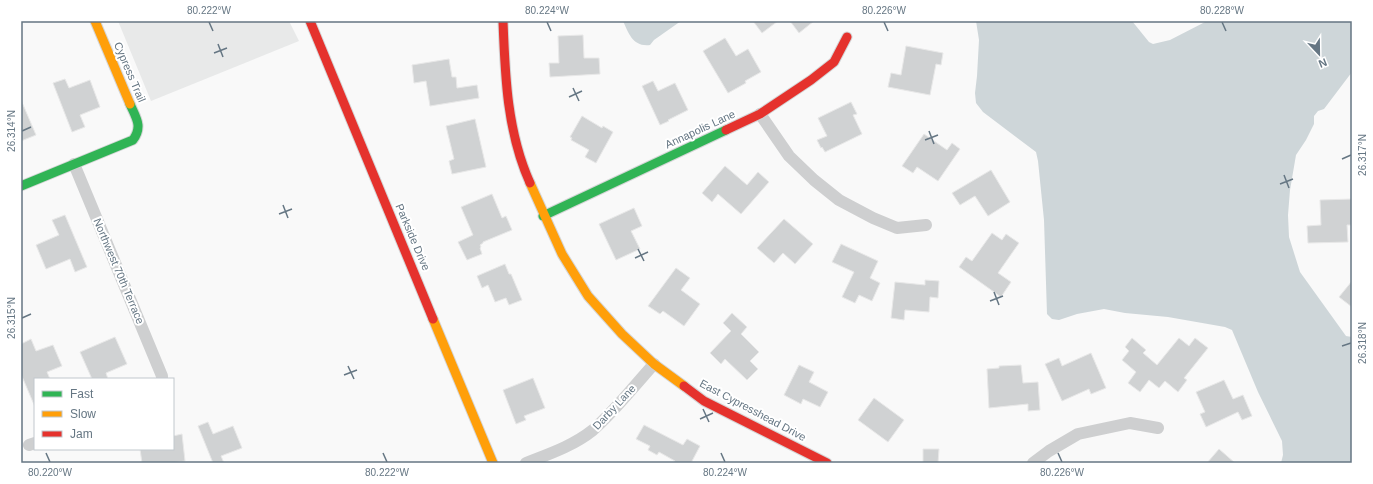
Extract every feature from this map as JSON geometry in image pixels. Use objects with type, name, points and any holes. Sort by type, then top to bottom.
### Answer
[{"type":"street","name":"Cypress Trail","points":[[74,164],[133,140],[138,133],[138,122],[95,21]]},
{"type":"street","name":"Parkside Drive","points":[[310,21],[493,463]]},
{"type":"street","name":"East Cypresshead Drive","points":[[503,21],[505,75],[511,122],[523,168],[562,254],[588,296],[622,334],[654,364],[704,401],[826,463]]},
{"type":"street","name":"Annapolis Lane","points":[[544,216],[760,114],[811,80],[834,62],[847,36]]},
{"type":"street","points":[[760,114],[789,156],[814,180],[839,200],[873,218],[897,228],[926,225]]},
{"type":"street","points":[[21,186],[74,164]]},
{"type":"street","name":"Northwest 70th Terrace","points":[[74,164],[162,378]]},
{"type":"street","name":"Darby Lane","points":[[526,463],[576,441],[592,431],[654,364]]},
{"type":"street","points":[[1033,463],[1049,451],[1078,434],[1130,423],[1158,428]]},
{"type":"shaded area","points":[[118,21],[289,21],[299,41],[151,101]]},
{"type":"shaded area","points":[[623,21],[681,21],[654,40],[650,45],[644,45],[639,44],[632,39]]},
{"type":"shaded area","points":[[976,21],[1132,21],[1149,42],[1153,44],[1170,40],[1207,21],[1352,21],[1352,72],[1324,109],[1318,111],[1314,116],[1314,124],[1296,155],[1290,190],[1288,215],[1289,237],[1300,272],[1346,336],[1352,337],[1352,463],[1281,463],[1283,455],[1282,441],[1258,392],[1232,330],[1225,327],[1168,317],[1125,313],[1104,309],[1077,314],[1059,320],[1052,319],[1047,314],[1044,220],[1036,152],[983,112],[976,103],[975,93],[979,40]]},
{"type":"building","points":[[753,21],[778,21],[762,33]]},
{"type":"building","points":[[790,21],[814,21],[799,33]]},
{"type":"building","points":[[583,35],[584,58],[599,58],[600,74],[550,77],[549,63],[559,63],[558,36]]},
{"type":"building","points":[[725,38],[736,56],[748,49],[761,72],[745,81],[746,83],[728,93],[703,51]]},
{"type":"building","points":[[906,46],[943,53],[941,65],[936,64],[930,95],[888,87],[891,73],[901,75]]},
{"type":"building","points":[[449,59],[452,77],[456,77],[457,88],[477,85],[479,98],[430,106],[426,81],[414,83],[412,65]]},
{"type":"building","points":[[65,79],[69,88],[90,80],[100,107],[80,115],[85,127],[72,132],[53,83]]},
{"type":"building","points":[[653,81],[658,91],[675,83],[688,110],[660,125],[642,86]]},
{"type":"building","points":[[21,100],[36,135],[21,141]]},
{"type":"building","points":[[851,102],[857,114],[853,115],[862,134],[825,152],[817,140],[827,136],[818,118]]},
{"type":"building","points":[[582,116],[602,128],[603,126],[613,132],[596,163],[585,157],[589,150],[571,140],[572,138],[570,137]]},
{"type":"building","points":[[475,119],[486,167],[452,174],[449,161],[454,159],[446,126]]},
{"type":"building","points":[[924,134],[947,150],[952,143],[960,149],[938,181],[917,167],[913,173],[902,166]]},
{"type":"building","points":[[725,166],[747,185],[758,172],[769,182],[741,214],[718,194],[712,202],[702,193]]},
{"type":"building","points":[[991,170],[1010,202],[988,216],[975,196],[960,205],[952,193]]},
{"type":"building","points":[[492,194],[502,218],[506,216],[512,230],[483,242],[480,245],[482,254],[467,260],[458,242],[473,235],[461,207]]},
{"type":"building","points":[[1352,199],[1352,225],[1347,225],[1348,242],[1308,243],[1307,226],[1321,225],[1320,200]]},
{"type":"building","points":[[634,208],[642,226],[631,231],[640,249],[616,260],[599,224]]},
{"type":"building","points":[[65,215],[87,267],[75,272],[70,259],[46,269],[36,245],[59,235],[52,220]]},
{"type":"building","points":[[784,219],[813,244],[795,264],[783,253],[774,263],[757,248]]},
{"type":"building","points":[[992,233],[1002,240],[1006,234],[1019,243],[998,273],[1011,282],[1001,297],[959,267],[966,257],[972,261]]},
{"type":"building","points":[[841,244],[878,261],[870,278],[880,283],[872,301],[859,295],[855,303],[842,297],[854,272],[832,262]]},
{"type":"building","points":[[505,264],[522,300],[509,305],[506,298],[495,302],[488,285],[482,288],[477,276]]},
{"type":"building","points":[[676,268],[690,278],[681,290],[700,304],[684,326],[663,311],[660,314],[648,306]]},
{"type":"building","points":[[925,280],[939,281],[938,298],[930,297],[929,312],[905,310],[904,320],[891,318],[895,282],[925,285]]},
{"type":"building","points":[[1352,281],[1352,307],[1339,297]]},
{"type":"building","points":[[732,313],[747,327],[741,334],[759,352],[750,361],[758,369],[747,380],[725,359],[721,364],[710,353],[731,331],[723,323]]},
{"type":"building","points":[[115,337],[127,364],[106,373],[108,378],[92,378],[80,352]]},
{"type":"building","points":[[1132,338],[1146,350],[1143,353],[1157,365],[1179,338],[1189,346],[1195,338],[1208,348],[1184,378],[1187,380],[1178,392],[1165,381],[1159,388],[1149,380],[1140,392],[1128,383],[1136,372],[1122,360],[1129,351],[1125,347]]},
{"type":"building","points":[[31,339],[36,351],[53,345],[62,366],[47,372],[50,378],[34,378],[34,405],[21,374],[21,344]]},
{"type":"building","points":[[1091,353],[1106,388],[1091,394],[1089,389],[1062,401],[1045,364],[1059,358],[1062,366]]},
{"type":"building","points":[[799,365],[814,372],[809,382],[828,392],[820,407],[803,399],[801,404],[784,395]]},
{"type":"building","points":[[1021,365],[1023,383],[1038,382],[1040,410],[1028,411],[1028,404],[989,408],[987,369],[999,368],[999,366]]},
{"type":"building","points":[[533,378],[545,408],[524,416],[526,420],[516,424],[503,390]]},
{"type":"building","points":[[1224,380],[1233,399],[1243,395],[1252,416],[1242,420],[1238,412],[1206,427],[1200,414],[1205,412],[1196,392]]},
{"type":"building","points":[[874,398],[904,420],[888,442],[858,420]]},
{"type":"building","points":[[208,422],[213,434],[233,426],[242,448],[221,456],[224,463],[213,463],[198,426]]},
{"type":"building","points":[[644,425],[683,445],[687,439],[700,446],[691,463],[674,463],[675,461],[659,452],[657,455],[648,450],[650,446],[636,439]]},
{"type":"building","points":[[182,434],[185,461],[171,463],[142,463],[140,450],[174,450],[174,436]]},
{"type":"building","points":[[923,449],[939,449],[938,463],[923,463]]},
{"type":"building","points":[[1219,449],[1235,463],[1207,463]]},
{"type":"traffic: fast","points":[[21,186],[133,140],[138,130],[138,122],[130,104]]},
{"type":"traffic: fast","points":[[543,216],[726,130]]},
{"type":"traffic: slow","points":[[95,21],[130,104]]},
{"type":"traffic: slow","points":[[530,183],[562,254],[588,296],[622,334],[654,364],[684,386]]},
{"type":"traffic: slow","points":[[433,319],[493,463]]},
{"type":"traffic: jam","points":[[310,21],[433,319]]},
{"type":"traffic: jam","points":[[503,21],[506,83],[512,124],[522,164],[530,183]]},
{"type":"traffic: jam","points":[[726,130],[760,114],[811,80],[834,62],[847,37]]},
{"type":"traffic: jam","points":[[684,386],[704,401],[827,463]]}]
